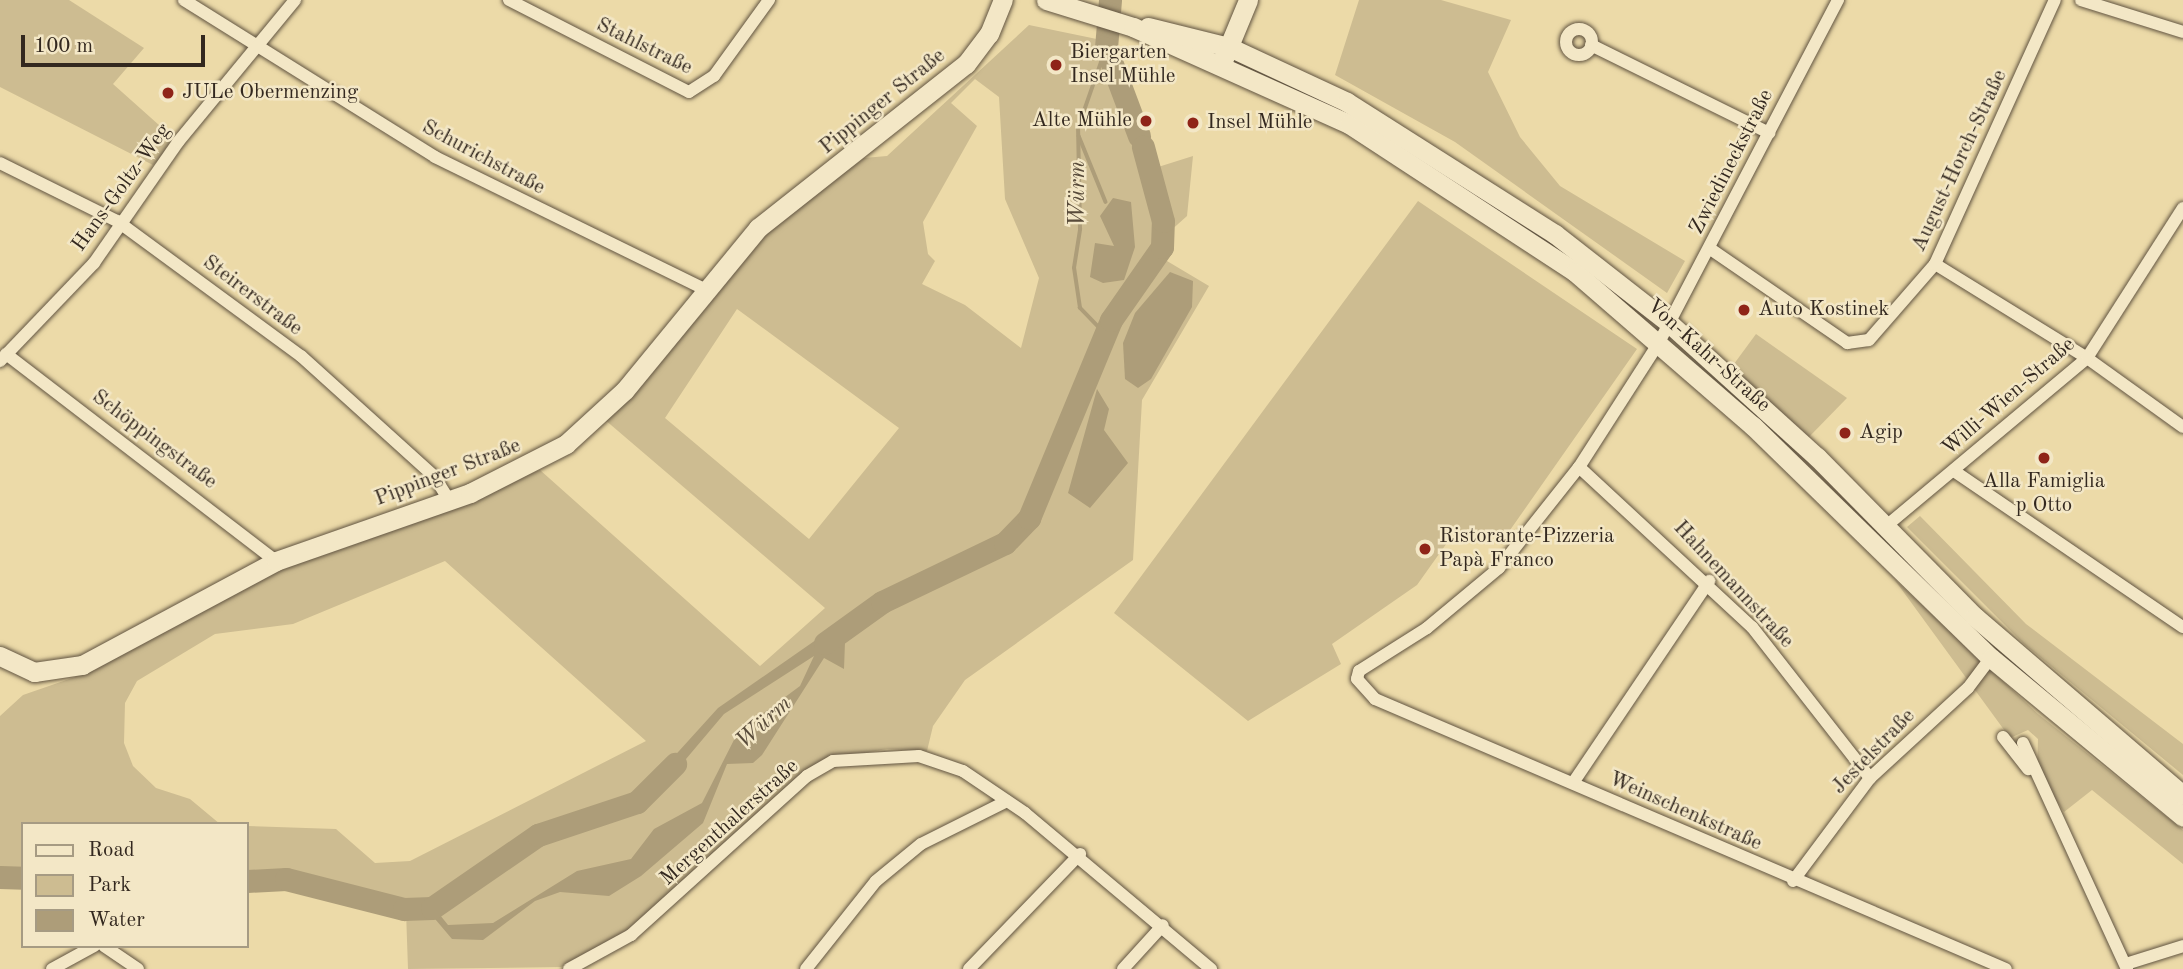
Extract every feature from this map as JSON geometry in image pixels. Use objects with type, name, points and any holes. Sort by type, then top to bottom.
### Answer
[{"type":"main road","name":"Pippinger Straße","points":[[0,656],[33,672],[82,665],[276,561],[449,500],[566,444],[625,390],[705,289],[758,228],[966,64],[989,34],[1003,0]]},
{"type":"main road","name":"Von-Kahr-Straße","points":[[1046,0],[1133,27],[1329,115],[1421,166],[1576,272],[1660,341],[1991,658],[2183,817]]},
{"type":"main road","points":[[1221,66],[1248,0]]},
{"type":"main road","name":"Von-Kahr-Straße","points":[[1133,27],[1170,29],[1229,47],[1347,102],[1478,181],[1669,323],[2055,690],[2183,795]]},
{"type":"street","name":"Schurichstraße","points":[[184,0],[435,157],[705,289]]},
{"type":"street","name":"Hans-Goltz-Weg","points":[[3,357],[94,263],[117,221],[253,45],[295,0]]},
{"type":"street","name":"Stahlstraße","points":[[509,0],[689,92],[714,76],[769,0]]},
{"type":"street","name":"Zwiedineckstraße","points":[[1357,679],[1359,671],[1427,628],[1499,568],[1579,467],[1660,341],[1838,0]]},
{"type":"street","name":"August-Horch-Straße","points":[[1709,248],[1860,346],[1935,264],[2055,0]]},
{"type":"street","points":[[2081,0],[2183,32]]},
{"type":"street","points":[[1591,45],[1769,133]]},
{"type":"street","name":"Steirerstraße","points":[[0,163],[117,221],[317,369],[434,476],[449,500]]},
{"type":"street","name":"Willi-Wien-Straße","points":[[1885,527],[2087,358],[2183,208]]},
{"type":"street","points":[[1935,264],[2087,358],[2183,427]]},
{"type":"street","name":"Schöppingstraße","points":[[3,357],[276,561]]},
{"type":"street","name":"Hahnemannstraße","points":[[1579,467],[1709,581],[1870,778]]},
{"type":"street","points":[[1954,471],[2183,627]]},
{"type":"street","points":[[1573,783],[1709,581]]},
{"type":"street","name":"Jestelstraße","points":[[1793,881],[1870,778],[1968,688],[1991,658]]},
{"type":"street","name":"Weinschenkstraße","points":[[1357,679],[1375,699],[1793,881],[2006,969]]},
{"type":"street","points":[[2003,737],[2035,778]]},
{"type":"street","points":[[2023,743],[2035,778],[2127,966],[2183,946]]},
{"type":"street","name":"Mergenthalerstraße","points":[[569,969],[631,936],[807,776],[833,761],[919,756],[963,771],[1080,854],[1211,969]]},
{"type":"street","points":[[806,969],[876,881],[921,844],[1007,801]]},
{"type":"street","points":[[969,969],[1080,854]]},
{"type":"street","points":[[1124,969],[1163,925]]},
{"type":"street","points":[[52,969],[90,948]]},
{"type":"street","points":[[107,948],[138,969]]},
{"type":"green space","points":[[0,0],[69,0],[144,48],[113,84],[178,142],[153,165],[0,87]]},
{"type":"green space","points":[[1359,0],[1441,0],[1511,20],[1488,72],[1520,137],[1560,186],[1685,261],[1667,293],[1455,142],[1335,75]]},
{"type":"green space","points":[[1029,25],[1116,43],[1123,87],[1155,168],[1193,156],[1187,216],[1168,233],[1167,261],[1209,286],[1142,400],[1133,560],[965,680],[933,726],[927,751],[887,749],[829,759],[623,936],[561,967],[408,969],[406,911],[283,879],[248,881],[248,826],[336,829],[375,863],[410,861],[646,741],[445,561],[293,624],[215,634],[137,681],[125,703],[124,743],[133,766],[156,788],[190,799],[218,822],[21,822],[21,884],[0,883],[0,716],[23,695],[75,677],[271,574],[540,470],[760,666],[825,608],[604,419],[750,243],[864,158],[887,156]],"holes":[[[975,79],[999,97],[1005,199],[1039,278],[1021,348],[965,305],[922,284],[935,261],[928,254],[923,222],[977,126],[951,103]],[[737,309],[899,428],[809,539],[665,418]]]},
{"type":"green space","points":[[1418,201],[1637,349],[1508,533],[1454,533],[1417,585],[1332,644],[1341,664],[1248,721],[1114,613]]},
{"type":"green space","points":[[1756,334],[1847,398],[1808,438],[1731,368]]},
{"type":"green space","points":[[1920,516],[2026,624],[2183,744],[2183,775],[2024,644],[1907,527]]},
{"type":"green space","points":[[1894,579],[2038,714],[2183,830],[2183,864],[2092,790],[2064,812],[2037,771],[2038,739],[2028,730],[2010,738]]},
{"type":"water","points":[[1113,198],[1131,202],[1135,247],[1124,280],[1103,283],[1090,277],[1095,243],[1114,246],[1100,216]]},
{"type":"water","points":[[1170,272],[1193,281],[1192,307],[1151,379],[1138,388],[1125,379],[1123,343],[1135,313]]},
{"type":"water","points":[[1097,389],[1109,409],[1104,430],[1128,463],[1090,508],[1068,493]]},
{"type":"water","points":[[846,619],[854,632],[845,642],[844,669],[824,658],[762,755],[753,763],[727,764],[703,823],[641,876],[609,896],[560,892],[535,901],[483,940],[452,939],[430,913],[436,910],[448,925],[493,923],[577,871],[631,859],[654,829],[702,803],[738,732],[800,686],[814,656],[724,714],[659,791],[650,783],[718,708]]},
{"type":"waterway","name":"Würm","points":[[1110,0],[1106,48],[1139,136]]},
{"type":"waterway","name":"Würm","points":[[1105,334],[1080,308],[1074,268],[1080,229],[1078,128],[1106,48]]},
{"type":"waterway","points":[[1079,136],[1106,202]]},
{"type":"waterway","name":"Würm","points":[[825,643],[882,602],[1005,543],[1029,518],[1111,320],[1162,247],[1163,221],[1143,147]]},
{"type":"waterway","name":"Würm","points":[[248,881],[286,879],[404,909],[432,908],[538,835],[637,802],[675,764]]},
{"type":"waterway","name":"Würm","points":[[0,877],[21,878]]},
{"type":"place","name":"Biergarten Insel Mühle","points":[[1056,65]]},
{"type":"place","name":"JULe Obermenzing","points":[[168,93]]},
{"type":"place","name":"Alte Mühle","points":[[1146,121]]},
{"type":"place","name":"Insel Mühle","points":[[1193,123]]},
{"type":"place","name":"Auto Kostinek","points":[[1744,310]]},
{"type":"place","name":"Agip","points":[[1845,433]]},
{"type":"place","name":"Alla Famiglia p Otto","points":[[2044,458]]},
{"type":"place","name":"Ristorante-Pizzeria Papà Franco","points":[[1425,549]]}]
